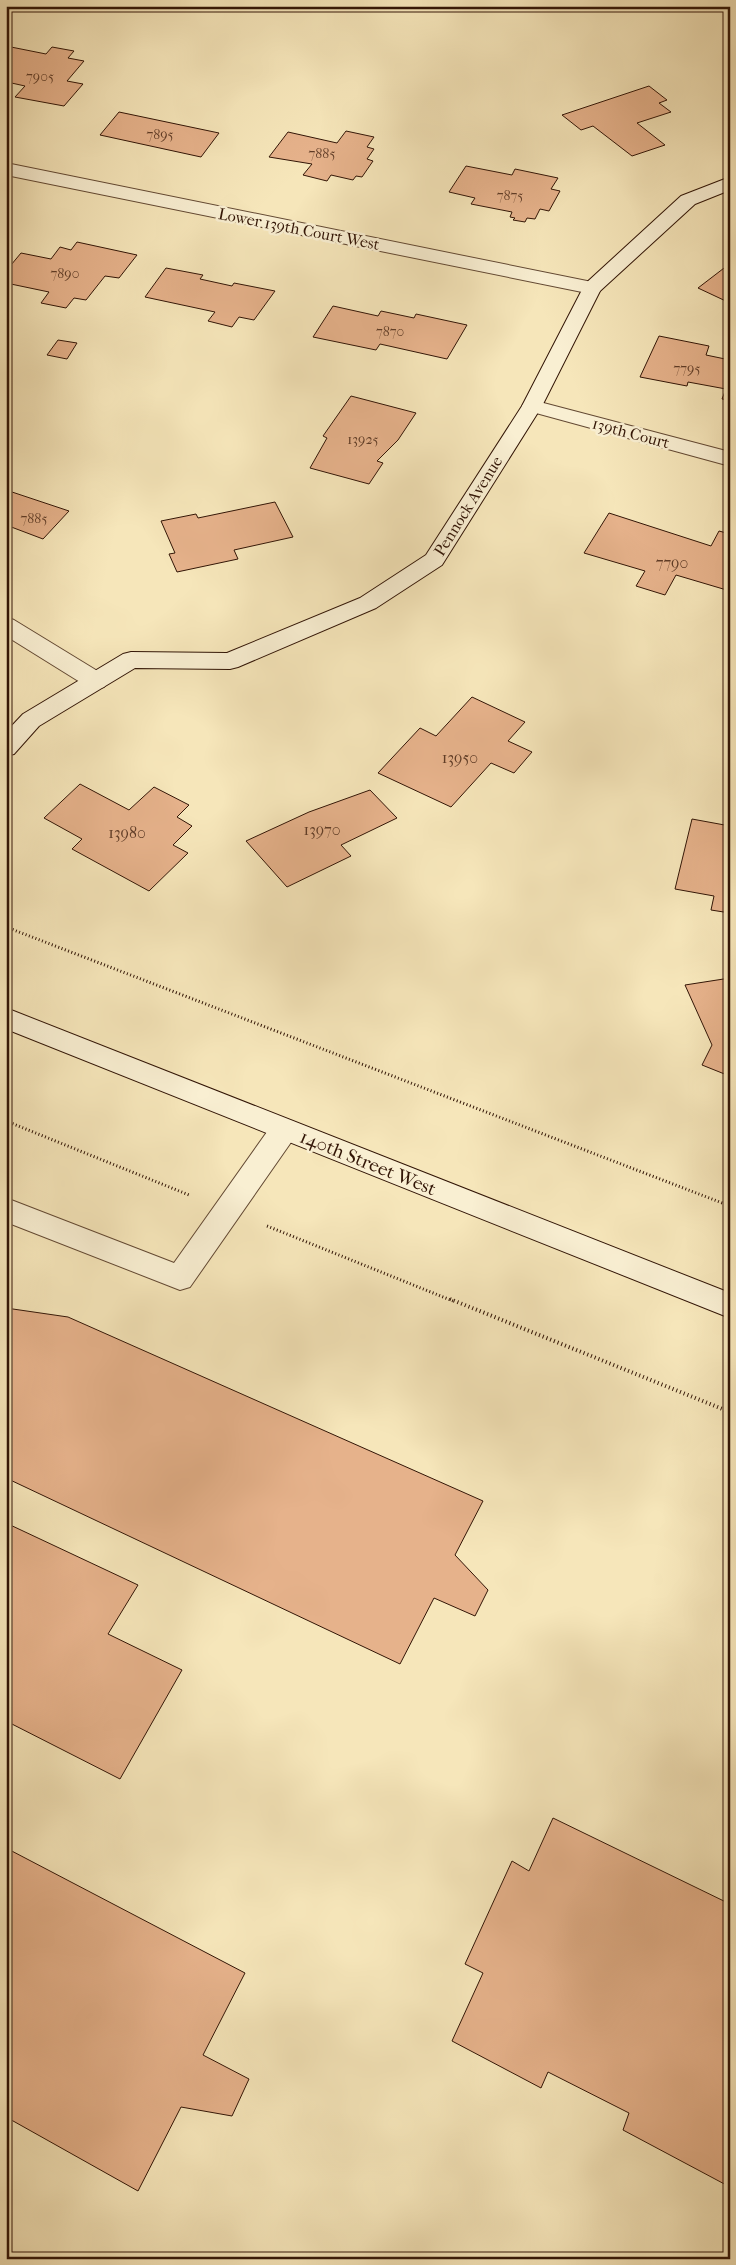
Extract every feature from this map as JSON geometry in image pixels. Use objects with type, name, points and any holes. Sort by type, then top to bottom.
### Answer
[{"type":"street","name":"Lower 139th Court West","points":[[6,169],[592,288]]},
{"type":"street","name":"Pennock Avenue","points":[[6,748],[31,720],[131,660],[230,661],[368,602],[434,560],[532,406],[592,288],[688,200],[730,183]]},
{"type":"street","name":"139th Court","points":[[532,406],[730,459]]},
{"type":"street","points":[[6,625],[96,681]]},
{"type":"street","name":"140th Street West","points":[[6,1018],[730,1306]]},
{"type":"street","points":[[6,1210],[180,1278],[284,1130]]},
{"type":"path","points":[[6,927],[730,1206]]},
{"type":"path","points":[[6,1121],[730,1412]]},
{"type":"building","points":[[11,47],[46,54],[52,47],[74,51],[68,58],[84,61],[67,81],[83,84],[64,106],[15,97],[25,86],[7,82],[11,77],[6,76],[6,52]]},
{"type":"building","points":[[649,86],[667,100],[659,103],[671,112],[637,123],[665,145],[632,156],[593,126],[581,130],[562,115]]},
{"type":"building","points":[[119,112],[219,133],[201,157],[100,135]]},
{"type":"building","points":[[346,131],[374,137],[367,147],[374,149],[367,159],[373,161],[362,177],[356,176],[353,180],[331,175],[327,181],[303,175],[312,164],[269,157],[288,132],[337,143]]},
{"type":"building","points":[[466,166],[512,175],[515,169],[558,178],[551,189],[560,191],[549,211],[540,209],[535,219],[527,218],[525,222],[513,220],[515,218],[510,217],[512,212],[471,204],[475,198],[449,192]]},
{"type":"building","points":[[77,242],[137,255],[119,278],[105,276],[86,300],[74,298],[66,308],[41,303],[49,292],[6,283],[6,271],[21,253],[51,259],[60,247],[71,250]]},
{"type":"building","points":[[728,265],[730,303],[698,288]]},
{"type":"building","points":[[166,268],[203,275],[200,279],[232,286],[234,283],[275,291],[254,320],[239,317],[232,327],[208,321],[215,312],[145,297]]},
{"type":"building","points":[[333,306],[378,316],[381,311],[414,318],[416,314],[467,325],[447,359],[380,344],[376,350],[313,337]]},
{"type":"building","points":[[659,336],[709,346],[706,355],[730,360],[730,400],[722,399],[726,389],[688,382],[687,386],[640,377]]},
{"type":"building","points":[[58,340],[77,343],[67,359],[47,355]]},
{"type":"building","points":[[351,396],[416,413],[398,440],[377,461],[383,463],[369,484],[310,468],[327,438],[323,436]]},
{"type":"building","points":[[6,490],[69,511],[43,539],[6,525]]},
{"type":"building","points":[[275,502],[293,537],[234,550],[238,559],[177,572],[169,554],[175,553],[161,521],[196,514],[198,518]]},
{"type":"building","points":[[609,513],[711,546],[719,531],[730,534],[730,591],[676,575],[665,595],[636,586],[645,571],[584,553]]},
{"type":"building","points":[[472,697],[525,722],[508,741],[532,752],[514,773],[491,763],[451,807],[378,773],[420,728],[436,736]]},
{"type":"building","points":[[80,784],[129,810],[154,787],[189,805],[177,817],[192,826],[173,845],[188,853],[149,891],[72,849],[82,839],[44,818]]},
{"type":"building","points":[[370,790],[397,818],[341,845],[351,856],[287,887],[246,841],[309,812]]},
{"type":"building","points":[[692,819],[730,826],[730,913],[711,910],[714,896],[675,889]]},
{"type":"building","points":[[730,978],[730,1073],[727,1075],[702,1065],[712,1045],[685,985]]},
{"type":"building","points":[[6,1308],[68,1317],[483,1501],[455,1555],[488,1590],[475,1616],[434,1598],[400,1664],[6,1478]]},
{"type":"building","points":[[6,1523],[138,1585],[108,1634],[182,1670],[120,1779],[6,1721]]},
{"type":"building","points":[[553,1818],[730,1904],[730,2187],[623,2130],[629,2113],[548,2072],[541,2088],[452,2041],[483,1973],[465,1964],[512,1861],[529,1871]]},
{"type":"building","points":[[6,1848],[245,1973],[203,2055],[249,2079],[232,2116],[181,2107],[138,2191],[6,2117]]}]
